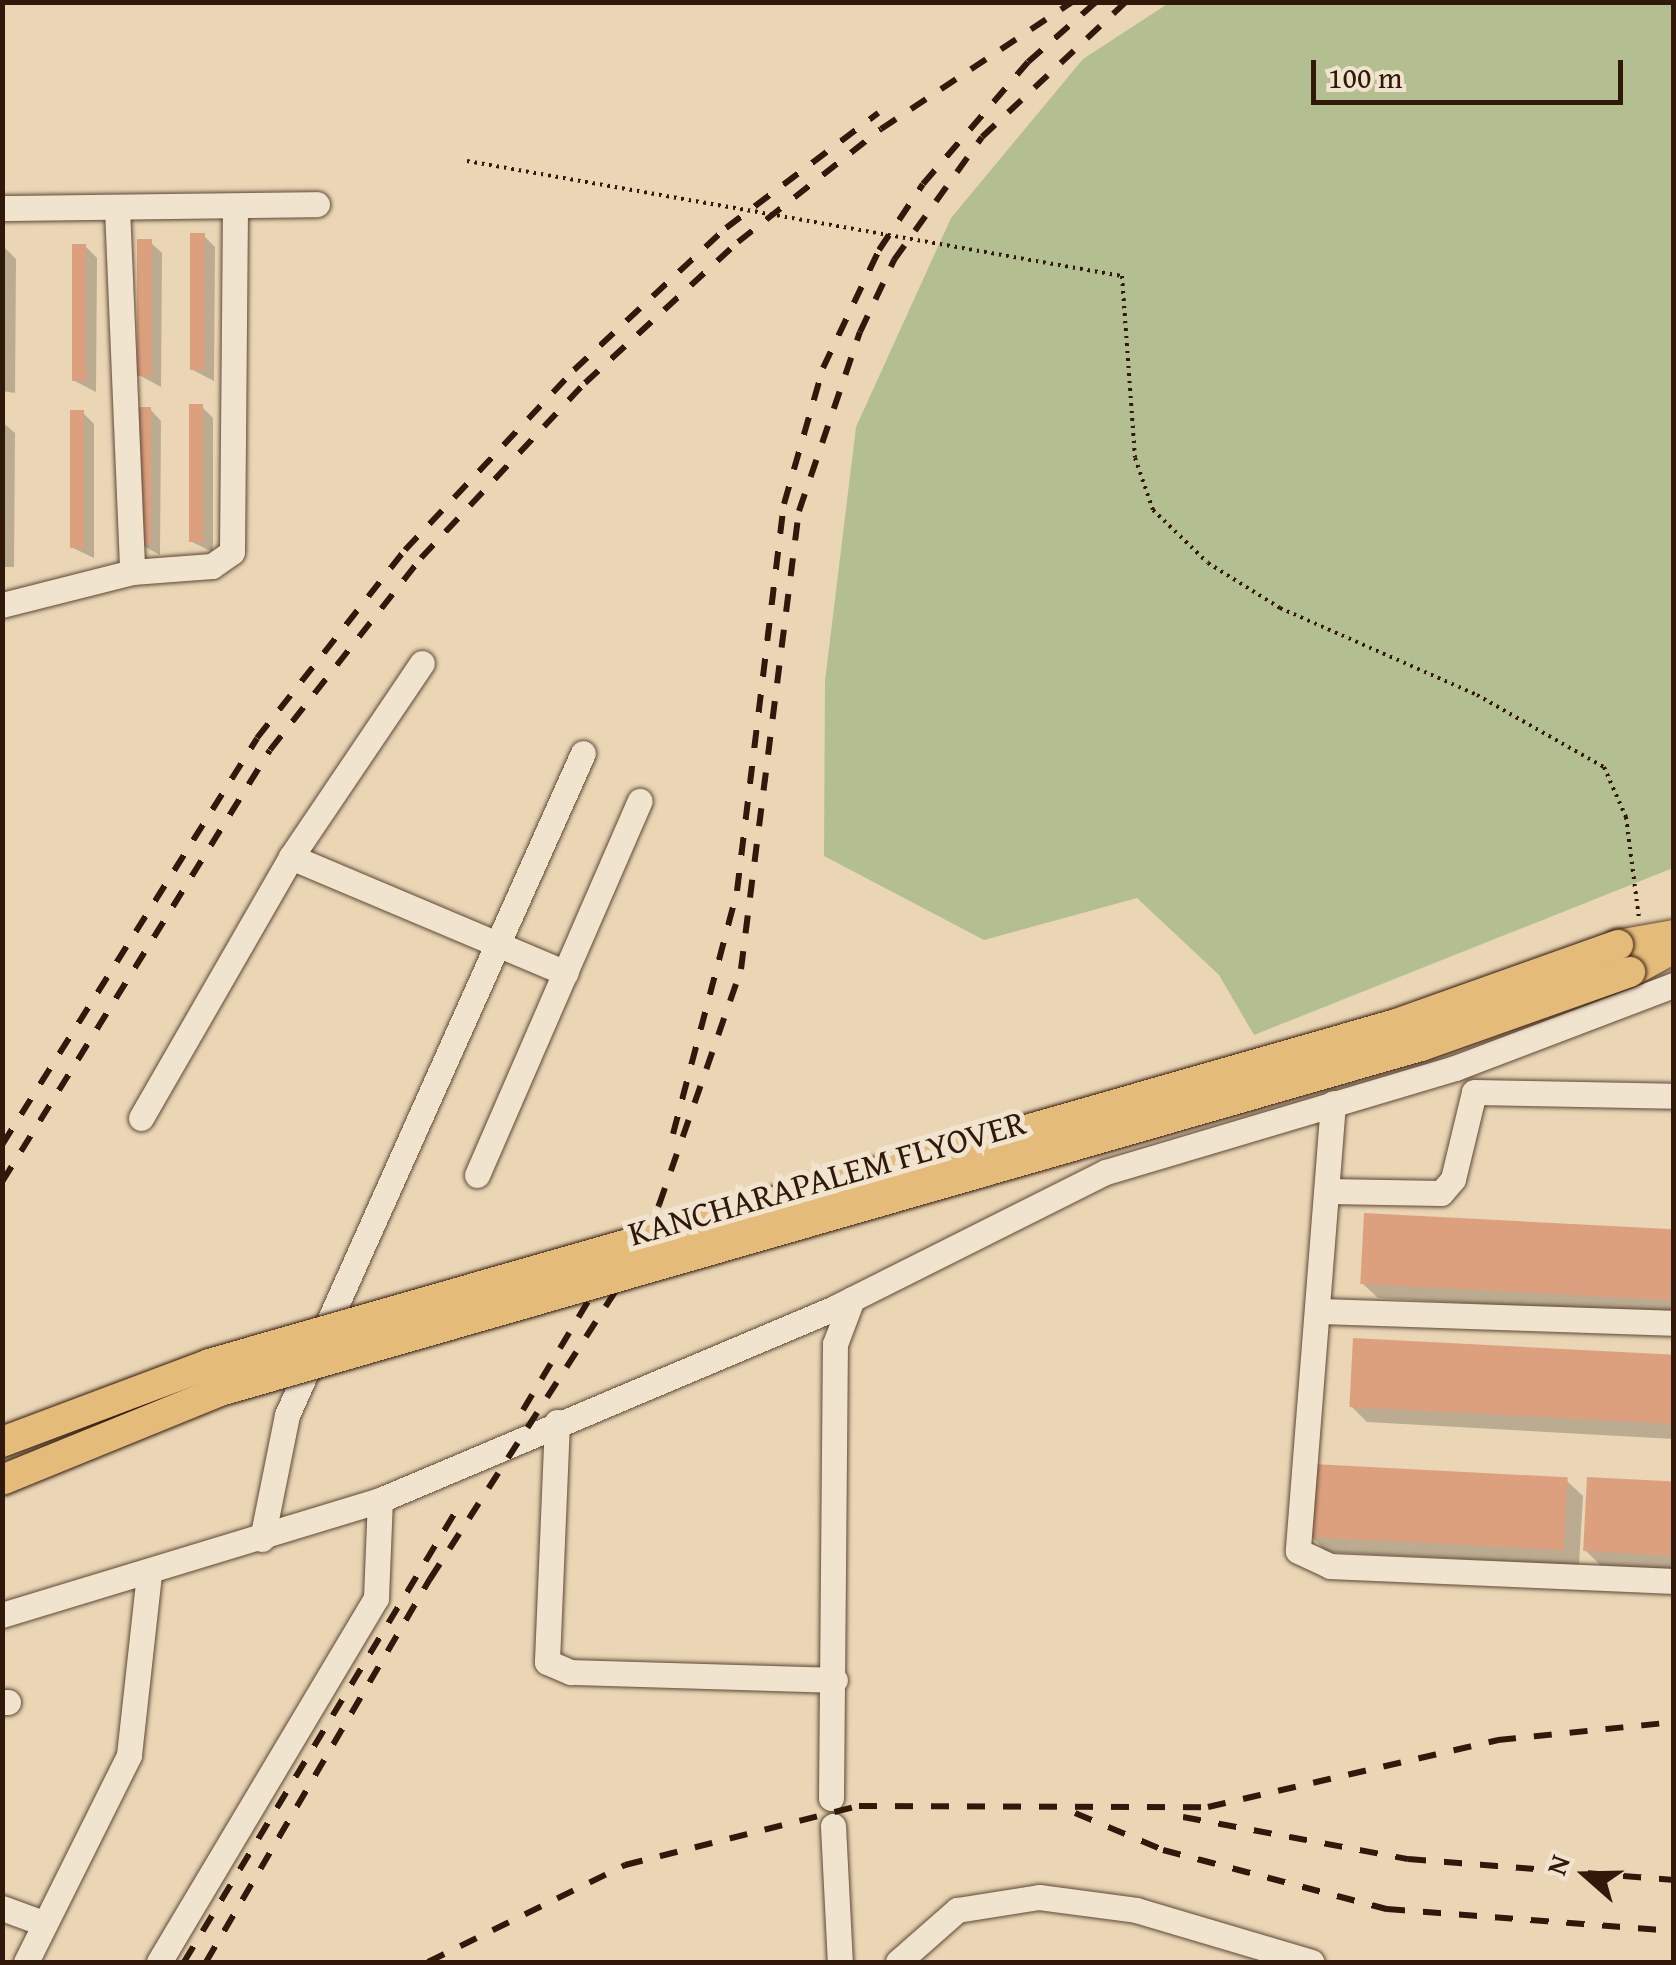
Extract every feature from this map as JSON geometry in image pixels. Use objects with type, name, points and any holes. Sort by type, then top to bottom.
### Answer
[{"type":"main road","name":"KANCHARAPALEM FLYOVER","points":[[2,1442],[209,1364],[1393,1025],[1674,935]]},
{"type":"main road","name":"KANCHARAPALEM FLYOVER","points":[[2,1480],[220,1391],[1421,1046],[1630,951],[1674,948]]},
{"type":"street","points":[[2,208],[317,204]]},
{"type":"street","points":[[117,208],[132,572]]},
{"type":"street","points":[[2,605],[132,572],[212,566],[232,552],[235,208]]},
{"type":"street","points":[[142,1118],[291,857],[422,663]]},
{"type":"street","points":[[262,1539],[274,1450],[582,754]]},
{"type":"street","points":[[478,1176],[640,801]]},
{"type":"street","points":[[291,857],[564,974]]},
{"type":"street","points":[[4,1618],[380,1500],[852,1299],[1106,1172],[1526,1044],[1674,985]]},
{"type":"street","points":[[1328,1191],[1440,1193],[1453,1179],[1474,1092],[1674,1096]]},
{"type":"street","points":[[1332,1103],[1318,1311],[1300,1432],[1298,1551],[1330,1566],[1674,1581]]},
{"type":"street","points":[[831,1798],[835,1344],[852,1299]]},
{"type":"street","points":[[1318,1311],[1674,1323]]},
{"type":"street","points":[[806,1318],[835,1344]]},
{"type":"street","points":[[557,1422],[547,1662],[571,1672],[834,1680]]},
{"type":"street","points":[[159,1962],[376,1598],[380,1500]]},
{"type":"street","points":[[26,1962],[40,1922],[129,1755],[149,1574]]},
{"type":"street","points":[[832,1826],[840,1962]]},
{"type":"street","points":[[898,1962],[956,1910],[1039,1896],[1136,1910],[1311,1962]]},
{"type":"street","points":[[2,1908],[40,1922]]},
{"type":"path","points":[[467,161],[1122,276],[1135,458],[1153,510],[1240,585],[1476,695],[1604,767],[1626,816],[1630,951]]},
{"type":"green space","points":[[1169,3],[1673,3],[1673,868],[1254,1035],[1219,975],[1137,898],[984,940],[824,856],[825,681],[856,427],[951,218],[1083,59]]},
{"type":"building","points":[[190,233],[205,233],[205,370],[190,370]]},
{"type":"building","points":[[137,239],[152,239],[152,376],[137,376]]},
{"type":"building","points":[[72,244],[86,244],[86,381],[72,381]]},
{"type":"building","points":[[189,404],[203,404],[203,542],[189,542]]},
{"type":"building","points":[[136,407],[151,407],[151,544],[136,544]]},
{"type":"building","points":[[70,410],[84,410],[84,548],[70,548]]},
{"type":"building","points":[[1364,1213],[1674,1229],[1670,1300],[1360,1284]]},
{"type":"building","points":[[1353,1338],[1674,1355],[1671,1424],[1349,1407]]},
{"type":"building","points":[[1313,1464],[1568,1477],[1564,1550],[1309,1537]]},
{"type":"building","points":[[1587,1477],[1674,1482],[1670,1555],[1583,1551]]},
{"type":"railway","points":[[2,1182],[270,750],[421,558],[585,383],[738,242],[881,129],[1072,2]]},
{"type":"railway","points":[[673,1134],[737,891],[784,504],[823,368],[879,250],[923,184],[1028,62],[1096,2]]},
{"type":"railway","points":[[206,1962],[430,1579],[628,1272],[659,1205],[741,969],[799,511],[860,332],[894,260],[982,137],[1126,2]]},
{"type":"railway","points":[[2,1145],[257,738],[405,550],[574,370],[726,228],[878,113]]},
{"type":"railway","points":[[523,1410],[636,1221]]},
{"type":"railway","points":[[184,1962],[462,1501]]},
{"type":"railway","points":[[428,1962],[625,1865],[859,1806],[1208,1807],[1498,1740],[1674,1722]]},
{"type":"railway","points":[[1075,1813],[1163,1850],[1387,1909],[1674,1931]]},
{"type":"railway","points":[[1183,1817],[1408,1859],[1674,1880]]}]
